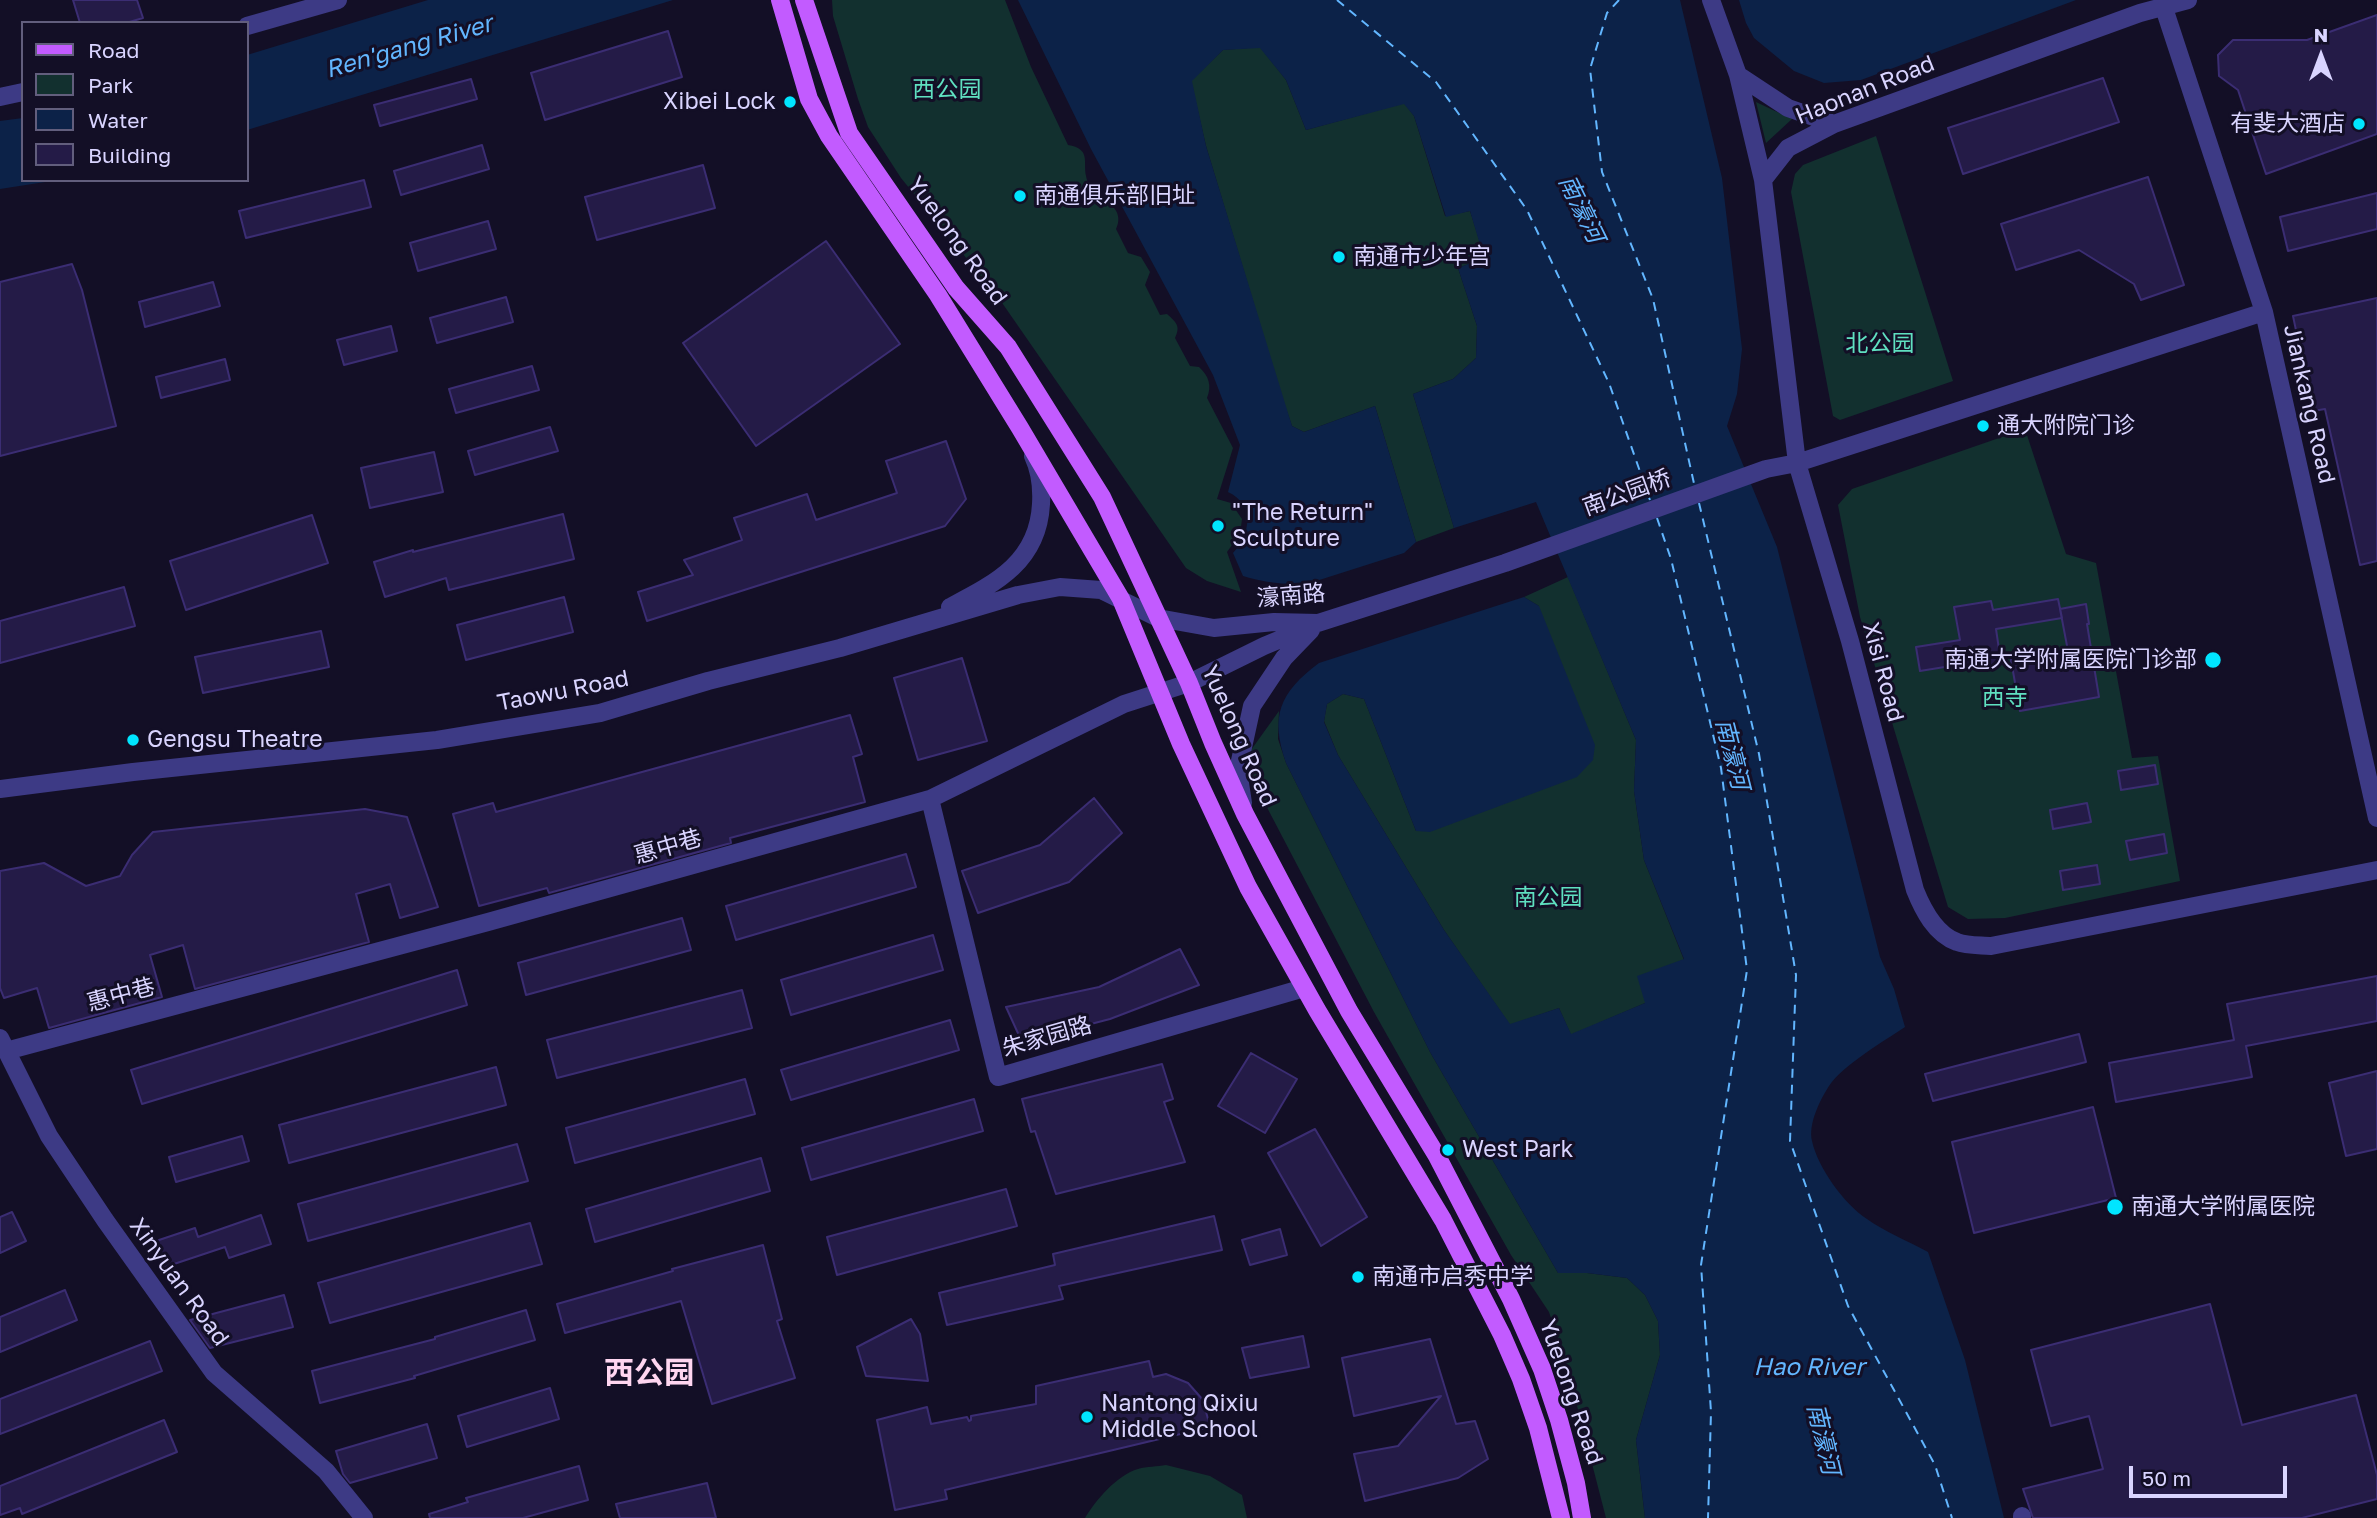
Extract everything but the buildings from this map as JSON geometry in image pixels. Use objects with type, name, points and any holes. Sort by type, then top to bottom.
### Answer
[{"type":"main road","name":"Yuelong Road","points":[[780,0],[790,42],[809,99],[829,136],[938,295],[1121,599],[1158,692],[1248,887],[1304,988],[1443,1220],[1502,1335],[1538,1428],[1561,1518]]},
{"type":"main road","name":"Yuelong Road","points":[[804,0],[849,133],[956,288],[1008,347],[1102,497],[1189,683],[1245,814],[1349,1011],[1437,1156],[1511,1299],[1542,1368],[1555,1407],[1576,1482],[1582,1518]]},
{"type":"street","points":[[248,26],[338,0]]},
{"type":"street","points":[[1711,0],[1738,75],[1763,180],[1797,463],[2264,312]]},
{"type":"street","name":"Haonan Road","points":[[1763,180],[1788,148],[1834,124],[2140,13],[2188,0]]},
{"type":"street","name":"Jiankang Road","points":[[2164,8],[2264,312],[2377,818]]},
{"type":"street","points":[[1738,75],[1788,108],[1834,124]]},
{"type":"street","points":[[0,97],[21,92]]},
{"type":"street","points":[[911,627],[1009,573],[1029,549],[1040,524],[1042,494],[1039,468],[1020,428]]},
{"type":"street","name":"南公园桥","points":[[1505,563],[1766,469],[1797,463]]},
{"type":"street","name":"Xisi Road","points":[[1797,463],[1850,641],[1915,890],[1923,911],[1944,936],[1959,943],[1992,946],[2377,870]]},
{"type":"street","name":"濠南路","points":[[1121,599],[1158,618],[1214,628],[1274,622],[1318,623],[1505,563]]},
{"type":"street","name":"Taowu Road","points":[[0,789],[132,772],[437,740],[600,713],[708,681],[840,648],[1018,595],[1060,587],[1101,590],[1121,599]]},
{"type":"street","points":[[1245,814],[1238,770],[1252,706],[1284,657],[1318,623]]},
{"type":"street","name":"惠中巷","points":[[3,1045],[474,926],[930,799],[1124,704],[1189,683],[1318,623]]},
{"type":"street","name":"朱家园路","points":[[930,799],[998,1077],[1304,988]]},
{"type":"street","name":"Xinyuan Road","points":[[3,1045],[49,1136],[104,1220],[215,1373],[326,1471],[364,1518]]},
{"type":"green space","name":"西公园","points":[[832,0],[1005,0],[1031,67],[1068,145],[1080,149],[1083,153],[1087,179],[1095,199],[1114,208],[1118,218],[1116,229],[1128,253],[1141,257],[1150,272],[1145,285],[1160,315],[1167,314],[1175,322],[1178,330],[1175,338],[1190,366],[1199,367],[1207,378],[1207,398],[1233,448],[1217,499],[1231,503],[1242,519],[1240,534],[1227,552],[1241,592],[1207,581],[1186,568],[998,297],[901,178],[868,127],[833,16]]},
{"type":"green space","points":[[1260,47],[1286,80],[1306,130],[1404,103],[1414,116],[1445,216],[1470,211],[1485,258],[1458,268],[1477,326],[1476,358],[1453,379],[1413,394],[1454,528],[1416,542],[1375,406],[1304,432],[1292,426],[1282,397],[1206,146],[1191,81],[1223,50]]},
{"type":"green space","points":[[1756,102],[1792,119],[1766,143]]},
{"type":"green space","name":"北公园","points":[[1876,136],[1953,381],[1840,420],[1833,416],[1791,192],[1795,174],[1803,165]]},
{"type":"green space","name":"西寺","points":[[2025,429],[2066,554],[2096,563],[2132,758],[2158,756],[2180,881],[2005,918],[1968,919],[1948,907],[1860,617],[1838,505],[1852,489]]},
{"type":"green space","name":"南公园","points":[[1568,577],[1636,740],[1634,791],[1644,860],[1684,960],[1645,1003],[1571,1035],[1559,1008],[1510,1025],[1444,930],[1338,755],[1324,721],[1327,704],[1343,694],[1364,699],[1416,831],[1539,606],[1524,597]]},
{"type":"green space","points":[[1279,711],[1278,739],[1286,763],[1430,1052],[1558,1273],[1627,1278],[1645,1295],[1658,1321],[1660,1355],[1636,1440],[1645,1518],[1606,1518],[1566,1363],[1549,1312],[1511,1255],[1374,1012],[1249,773],[1251,750]]},
{"type":"green space","points":[[1166,1465],[1210,1476],[1242,1495],[1247,1518],[1085,1518],[1101,1496],[1122,1477],[1141,1468]]},
{"type":"water","name":"Ren'gang River","points":[[428,0],[673,0],[248,130],[248,55]]},
{"type":"water","name":"Hao River","points":[[1018,0],[1680,0],[1722,178],[1742,349],[1737,394],[1727,426],[1777,547],[1880,957],[1894,989],[1905,1027],[1864,1054],[1835,1078],[1816,1112],[1812,1141],[1826,1174],[1858,1212],[1874,1224],[1928,1252],[1965,1360],[2004,1518],[1645,1518],[1636,1440],[1660,1355],[1658,1321],[1645,1295],[1627,1278],[1558,1273],[1430,1052],[1286,763],[1279,732],[1279,719],[1287,695],[1305,674],[1319,663],[1524,597],[1539,606],[1595,745],[1593,760],[1577,777],[1430,832],[1416,831],[1364,699],[1343,694],[1327,704],[1324,722],[1338,755],[1444,930],[1510,1024],[1559,1008],[1571,1034],[1645,1003],[1637,976],[1684,959],[1644,860],[1634,791],[1636,740],[1536,502],[1454,528],[1413,394],[1453,379],[1476,358],[1477,326],[1458,268],[1484,258],[1470,211],[1446,217],[1414,116],[1404,104],[1306,130],[1286,80],[1260,48],[1223,50],[1192,81],[1206,146],[1292,426],[1304,432],[1375,406],[1416,542],[1404,553],[1313,582],[1278,583],[1243,576],[1233,553],[1244,537],[1246,512],[1243,504],[1228,492],[1240,445],[1213,375],[1091,149]]},
{"type":"water","points":[[1739,0],[2076,0],[1861,80],[1824,83],[1794,71],[1754,38]]},
{"type":"water","points":[[21,118],[21,182],[45,182],[0,189],[0,121]]},
{"type":"ferry route","points":[[1337,0],[1436,82],[1527,210],[1609,383],[1651,503]]},
{"type":"ferry route","points":[[1619,0],[1607,13],[1590,69],[1602,172],[1653,299],[1695,488]]},
{"type":"ferry route","points":[[1699,503],[1759,754],[1796,975],[1790,1141],[1848,1306],[1935,1465],[1952,1518]]},
{"type":"ferry route","points":[[1657,518],[1671,559],[1721,768],[1747,970],[1701,1265],[1711,1412],[1708,1518]]},
{"type":"place","name":"Xibei Lock","points":[[790,102]]},
{"type":"place","name":"有斐大酒店","points":[[2359,124]]},
{"type":"place","name":"南通俱乐部旧址","points":[[1020,196]]},
{"type":"place","name":"南通市少年宫","points":[[1339,257]]},
{"type":"place","name":"通大附院门诊","points":[[1983,426]]},
{"type":"place","name":"\"The Return\" Sculpture","points":[[1218,526]]},
{"type":"place","name":"南通大学附属医院门诊部","points":[[2213,660]]},
{"type":"place","name":"Gengsu Theatre","points":[[133,740]]},
{"type":"place","name":"West Park","points":[[1448,1150]]},
{"type":"place","name":"南通大学附属医院","points":[[2115,1207]]},
{"type":"place","name":"南通市启秀中学","points":[[1358,1277]]},
{"type":"place","name":"Nantong Qixiu Middle School","points":[[1087,1417]]},
{"type":"district","name":"西公园","points":[[649,1373]]},
{"type":"water label","name":"南濠河","points":[[1581,209]]},
{"type":"water label","name":"南濠河","points":[[1732,754]]},
{"type":"water label","name":"南濠河","points":[[1823,1439]]}]
